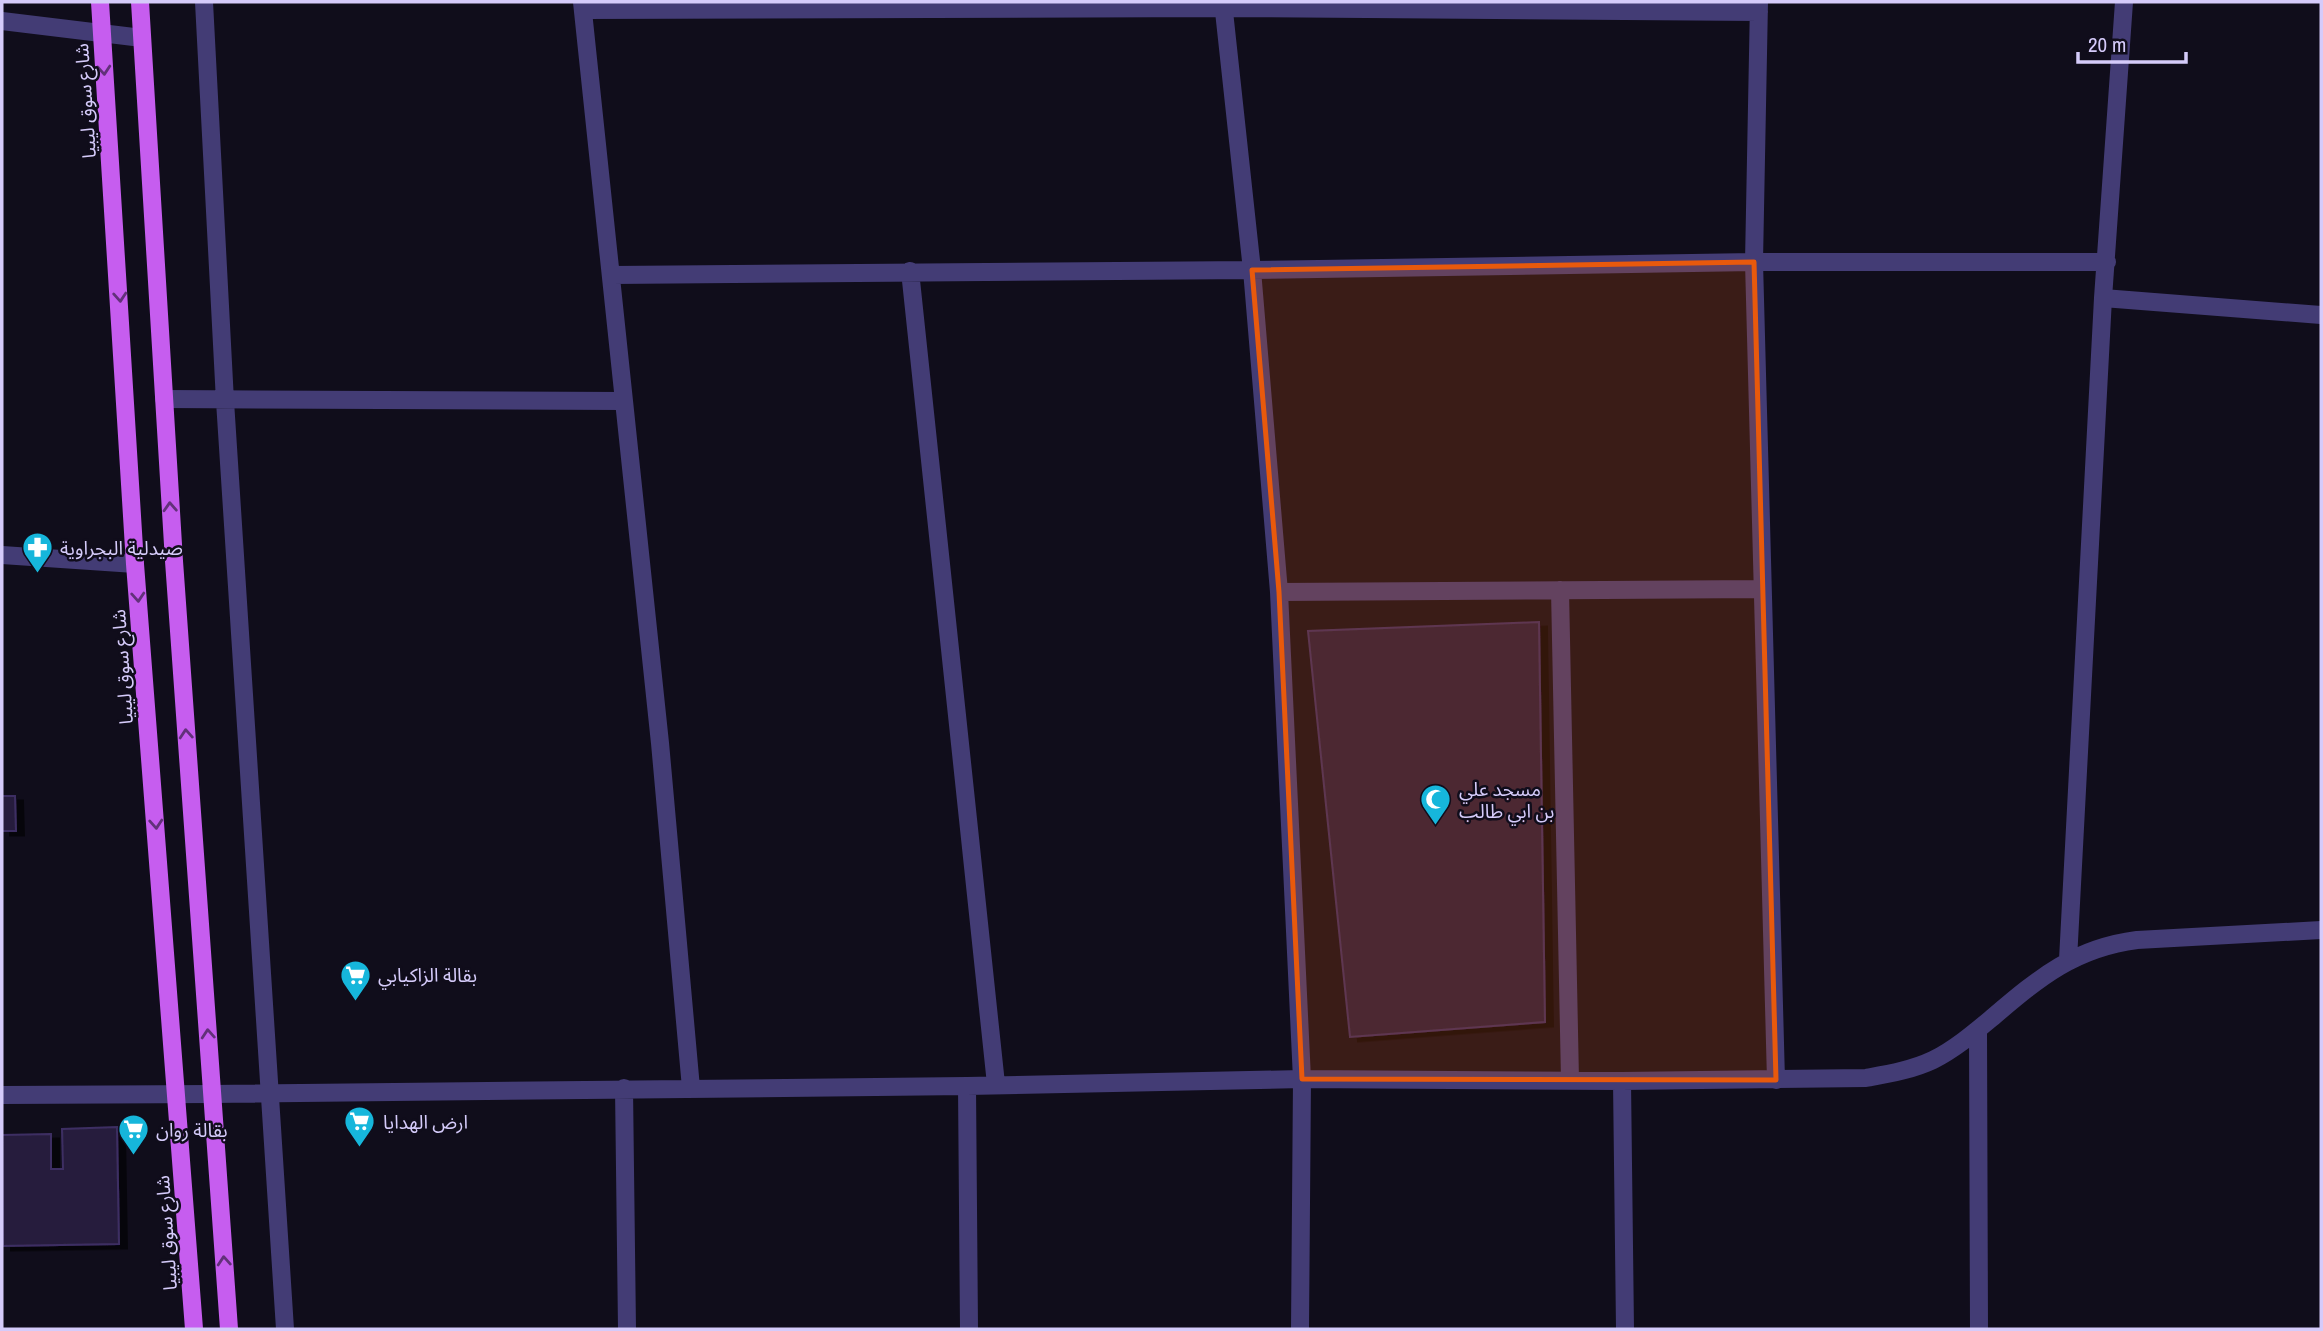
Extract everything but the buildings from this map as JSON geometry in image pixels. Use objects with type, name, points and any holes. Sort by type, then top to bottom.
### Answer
[{"type":"main road","name":"شارع سوق ليبيا","points":[[100,2],[127,398],[135,564],[194,1329]]},
{"type":"main road","points":[[140,2],[173,561],[229,1329]]},
{"type":"street","points":[[204,2],[225,401],[285,1329]]},
{"type":"street","points":[[2068,960],[2103,298],[2124,2]]},
{"type":"street","points":[[1223,5],[1252,270],[1279,593],[1302,1079],[1300,1329]]},
{"type":"street","points":[[691,1088],[660,743],[582,6],[1759,7],[1754,262],[1776,1080]]},
{"type":"street","points":[[2,21],[142,38]]},
{"type":"street","points":[[612,275],[1252,270],[1754,262],[2107,262]]},
{"type":"street","points":[[910,271],[996,1084]]},
{"type":"street","points":[[2103,298],[2321,315]]},
{"type":"street","points":[[164,399],[624,401]]},
{"type":"street","points":[[2,555],[135,564]]},
{"type":"street","points":[[1279,593],[1762,589]]},
{"type":"street","points":[[1560,590],[1570,1080]]},
{"type":"street","points":[[2,1095],[967,1086],[1302,1079],[1866,1079],[1902,1071],[1932,1060],[1978,1030],[2038,980],[2068,960],[2112,943],[2321,930]]},
{"type":"street","points":[[1978,1030],[1979,1329]]},
{"type":"street","points":[[1622,1080],[1625,1329]]},
{"type":"street","points":[[967,1086],[970,1329]]},
{"type":"street","points":[[624,1088],[627,1329]]},
{"type":"highlighted area","points":[[1754,262],[1776,1080],[1302,1079],[1279,592],[1252,270]]},
{"type":"place","name":"صيدلية البجراوية","points":[[37,575]]},
{"type":"place","name":"مسجد علي بن ابي طالب","points":[[1436,827]]},
{"type":"place","name":"بقالة الزاكيابي","points":[[355,1002]]},
{"type":"place","name":"ارض الهدايا","points":[[360,1149]]},
{"type":"place","name":"بقالة روان","points":[[133,1157]]}]
